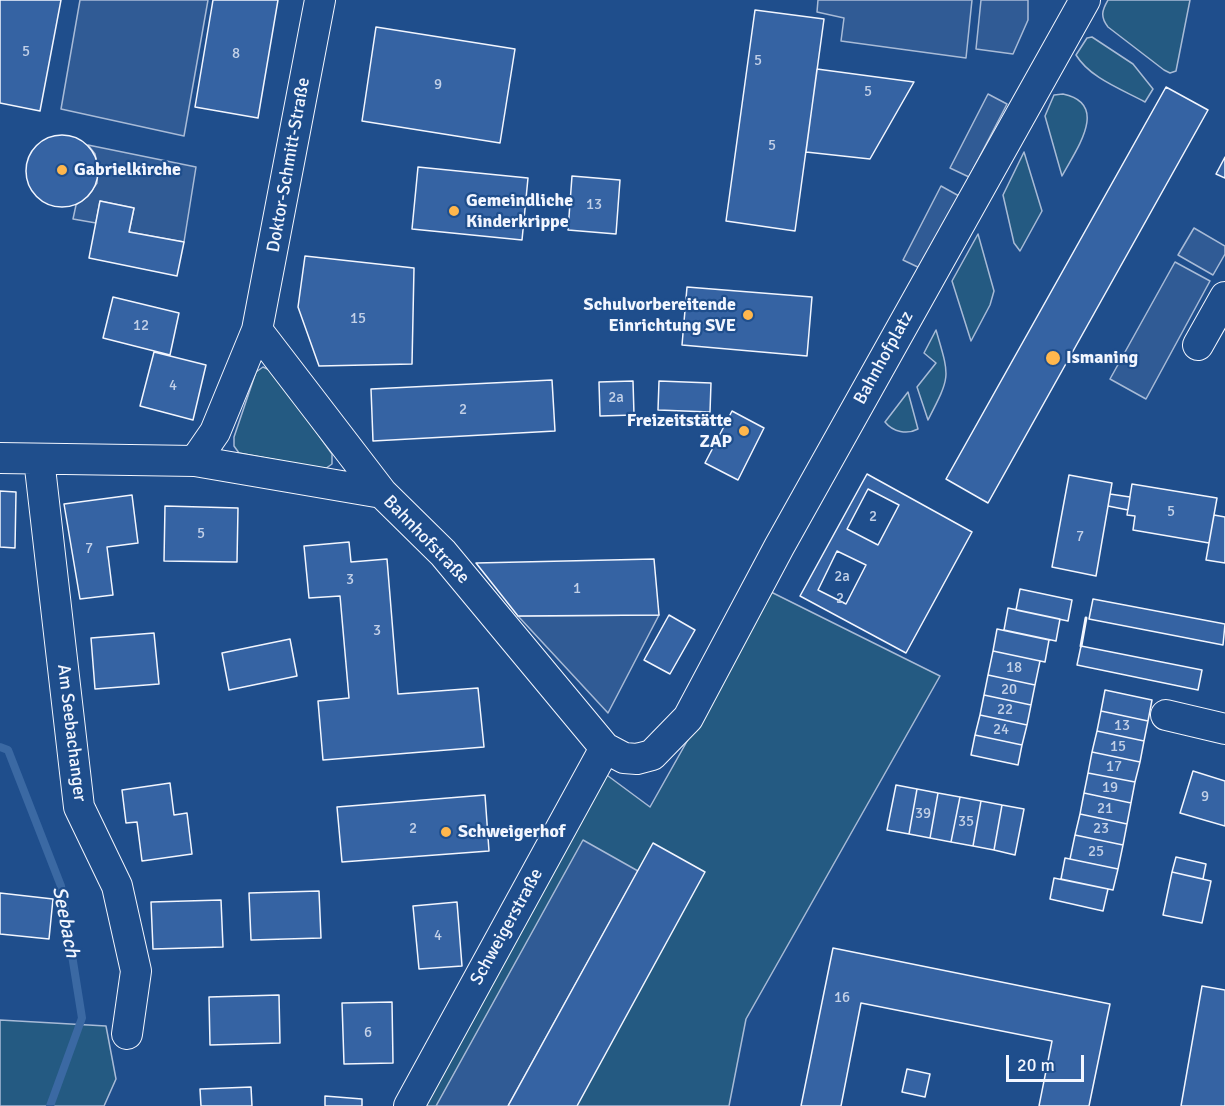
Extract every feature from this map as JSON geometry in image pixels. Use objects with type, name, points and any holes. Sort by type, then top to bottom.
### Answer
[{"type":"street","name":"Doktor-Schmitt-Straße","points":[[195,461],[215,432],[258,330],[320,0]]},
{"type":"street","name":"Bahnhofplatz","points":[[688,718],[774,557],[1085,0]]},
{"type":"street","points":[[1198,345],[1225,297]]},
{"type":"street","points":[[258,330],[381,493]]},
{"type":"street","name":"Bahnhofstraße","points":[[0,458],[195,461],[381,493],[444,553],[605,748],[624,758],[637,759],[652,755],[688,718]]},
{"type":"street","name":"Am Seebachanger","points":[[39,459],[79,807],[117,886],[136,971],[128,1034]]},
{"type":"street","points":[[1166,715],[1225,729]]},
{"type":"street","name":"Schweigerstraße","points":[[409,1106],[605,748]]},
{"type":"shaded area","points":[[80,0],[208,0],[184,136],[61,109]]},
{"type":"shaded area","points":[[818,0],[972,0],[966,58],[841,41],[844,18],[817,12]]},
{"type":"shaded area","points":[[981,0],[1028,0],[1028,20],[1013,54],[976,49]]},
{"type":"shaded area","points":[[1108,0],[1190,0],[1176,71],[1170,73],[1164,70],[1108,27],[1103,14]]},
{"type":"shaded area","points":[[1092,37],[1133,64],[1153,89],[1145,102],[1098,77],[1082,63],[1076,55],[1087,38]]},
{"type":"shaded area","points":[[988,94],[1007,104],[969,177],[950,168]]},
{"type":"shaded area","points":[[1063,94],[1077,99],[1085,108],[1087,118],[1081,142],[1062,176],[1045,116],[1054,95]]},
{"type":"shaded area","points":[[88,145],[196,167],[184,242],[129,232],[134,208],[100,201],[96,223],[73,219],[76,205],[88,196],[97,183],[98,168],[95,154]]},
{"type":"shaded area","points":[[1024,152],[1042,211],[1020,251],[1014,243],[1003,195]]},
{"type":"shaded area","points":[[941,186],[959,196],[922,269],[903,260]]},
{"type":"shaded area","points":[[1194,228],[1225,246],[1225,254],[1213,275],[1178,255]]},
{"type":"shaded area","points":[[978,234],[994,291],[990,305],[971,341],[952,281]]},
{"type":"shaded area","points":[[1175,262],[1210,281],[1146,399],[1110,379]]},
{"type":"shaded area","points":[[936,330],[944,358],[946,376],[941,394],[928,420],[917,387],[936,363],[924,353]]},
{"type":"shaded area","points":[[263,367],[274,372],[332,454],[332,464],[325,469],[239,453],[234,446],[234,437],[256,372]]},
{"type":"shaded area","points":[[908,392],[918,429],[900,432],[885,422]]},
{"type":"shaded area","points":[[771,592],[940,676],[746,1019],[729,1106],[410,1106],[600,770],[650,807]]},
{"type":"shaded area","points":[[659,615],[608,713],[518,616]]},
{"type":"shaded area","points":[[583,840],[638,871],[508,1106],[436,1106]]},
{"type":"shaded area","points":[[0,1020],[106,1026],[116,1079],[104,1106],[0,1106]]},
{"type":"building","points":[[0,0],[61,0],[40,111],[0,103]]},
{"type":"building","points":[[213,0],[278,0],[258,118],[195,107]]},
{"type":"building","points":[[755,10],[824,19],[795,231],[726,221]]},
{"type":"building","points":[[376,27],[515,49],[500,143],[362,121]]},
{"type":"building","points":[[817,69],[914,82],[870,159],[806,152]]},
{"type":"building","points":[[1166,87],[1208,110],[988,503],[946,479]]},
{"type":"building","name":"Gabrielkirche","points":[[69,135],[88,145],[96,157],[98,171],[96,185],[88,197],[76,205],[55,207],[36,197],[28,185],[26,164],[36,145],[48,137]]},
{"type":"building","points":[[1225,157],[1225,178],[1216,174]]},
{"type":"building","points":[[418,167],[528,178],[522,240],[412,229]]},
{"type":"building","points":[[572,176],[620,180],[616,234],[568,230]]},
{"type":"building","points":[[100,201],[134,208],[129,232],[184,242],[177,276],[89,258]]},
{"type":"building","points":[[305,256],[414,268],[412,364],[319,366],[298,307]]},
{"type":"building","name":"Schulvorbereitende Einrichtung SVE","points":[[687,287],[812,297],[807,356],[682,345]]},
{"type":"building","points":[[113,297],[179,313],[170,355],[103,338]]},
{"type":"building","points":[[154,352],[206,365],[193,420],[140,406]]},
{"type":"building","points":[[552,380],[555,431],[373,441],[371,389]]},
{"type":"building","points":[[633,381],[634,415],[600,416],[599,382]]},
{"type":"building","points":[[659,381],[711,383],[710,412],[658,410]]},
{"type":"building","points":[[732,411],[764,428],[738,480],[705,463]]},
{"type":"building","points":[[867,474],[972,532],[906,653],[800,596]]},
{"type":"building","points":[[1069,475],[1112,483],[1096,576],[1052,567]]},
{"type":"building","points":[[1132,484],[1217,498],[1209,543],[1133,530],[1135,516],[1127,515]]},
{"type":"building","points":[[868,489],[899,505],[878,545],[847,529]]},
{"type":"building","points":[[0,491],[16,492],[15,548],[0,547]]},
{"type":"building","points":[[1110,494],[1130,497],[1128,510],[1108,506]]},
{"type":"building","points":[[132,495],[138,543],[107,547],[113,595],[80,599],[64,504]]},
{"type":"building","points":[[165,506],[238,508],[237,562],[164,561]]},
{"type":"building","points":[[1214,515],[1225,517],[1225,563],[1206,560]]},
{"type":"building","points":[[349,542],[351,562],[387,559],[398,694],[478,688],[484,747],[323,760],[318,701],[349,698],[340,596],[309,598],[304,546]]},
{"type":"building","points":[[837,551],[866,565],[846,604],[818,590]]},
{"type":"building","points":[[654,559],[659,615],[518,616],[476,563]]},
{"type":"building","points":[[1020,589],[1072,600],[1068,621],[1016,610]]},
{"type":"building","points":[[1093,599],[1225,624],[1223,645],[1089,619]]},
{"type":"building","points":[[1008,608],[1060,619],[1056,641],[1004,630]]},
{"type":"building","points":[[669,615],[695,630],[670,674],[644,660]]},
{"type":"building","points":[[997,629],[1049,640],[1045,662],[993,651]]},
{"type":"building","points":[[154,633],[159,684],[95,689],[91,638]]},
{"type":"building","points":[[290,639],[297,676],[229,690],[222,653]]},
{"type":"building","points":[[1081,646],[1202,670],[1198,690],[1077,665]]},
{"type":"building","points":[[993,651],[1040,661],[1035,685],[988,675]]},
{"type":"building","points":[[988,675],[1035,685],[1031,705],[984,695]]},
{"type":"building","points":[[1105,690],[1152,700],[1148,721],[1101,711]]},
{"type":"building","points":[[984,695],[1031,705],[1027,725],[980,715]]},
{"type":"building","points":[[1101,711],[1148,721],[1144,741],[1097,731]]},
{"type":"building","points":[[980,715],[1027,725],[1022,745],[975,735]]},
{"type":"building","points":[[1097,731],[1144,741],[1140,762],[1092,752]]},
{"type":"building","points":[[975,735],[1022,745],[1018,765],[971,755]]},
{"type":"building","points":[[1092,752],[1140,762],[1135,782],[1088,773]]},
{"type":"building","points":[[1193,771],[1225,781],[1225,826],[1180,813]]},
{"type":"building","points":[[1088,773],[1135,782],[1131,803],[1084,793]]},
{"type":"building","points":[[170,783],[174,815],[187,813],[192,854],[142,861],[137,822],[126,823],[122,790]]},
{"type":"building","points":[[896,785],[917,789],[909,834],[887,830]]},
{"type":"building","points":[[917,789],[938,793],[930,838],[909,834]]},
{"type":"building","points":[[938,793],[960,797],[951,842],[930,838]]},
{"type":"building","points":[[1084,793],[1131,803],[1127,824],[1080,814]]},
{"type":"building","points":[[485,795],[489,851],[342,862],[337,807]]},
{"type":"building","points":[[960,797],[981,801],[973,846],[951,842]]},
{"type":"building","points":[[981,801],[1002,805],[994,850],[973,846]]},
{"type":"building","points":[[1002,805],[1024,809],[1015,855],[994,850]]},
{"type":"building","points":[[1080,814],[1127,824],[1123,845],[1075,835]]},
{"type":"building","points":[[1075,835],[1123,845],[1118,869],[1070,859]]},
{"type":"building","points":[[653,843],[705,872],[577,1106],[508,1106]]},
{"type":"building","points":[[1176,857],[1206,864],[1203,879],[1172,872]]},
{"type":"building","points":[[1065,858],[1118,869],[1113,890],[1061,879]]},
{"type":"building","points":[[1172,872],[1211,881],[1202,923],[1163,915]]},
{"type":"building","points":[[1054,878],[1108,889],[1103,911],[1050,899]]},
{"type":"building","points":[[319,891],[321,938],[251,940],[249,893]]},
{"type":"building","points":[[0,893],[53,899],[49,939],[0,934]]},
{"type":"building","points":[[221,900],[223,947],[153,949],[151,902]]},
{"type":"building","points":[[457,902],[462,966],[419,969],[413,906]]},
{"type":"building","points":[[833,948],[1110,1004],[1089,1106],[1039,1106],[1052,1041],[861,1003],[841,1106],[801,1106]]},
{"type":"building","points":[[1202,986],[1225,990],[1225,1106],[1181,1106]]},
{"type":"building","points":[[279,995],[280,1043],[210,1045],[209,997]]},
{"type":"building","points":[[392,1002],[393,1063],[344,1064],[342,1003]]},
{"type":"building","points":[[907,1069],[930,1074],[925,1097],[902,1092]]},
{"type":"building","points":[[251,1087],[252,1106],[201,1106],[200,1089]]},
{"type":"building","points":[[325,1096],[362,1099],[362,1106],[325,1106]]},
{"type":"waterway","name":"Seebach","points":[[0,747],[8,750],[61,886],[82,1018],[50,1106]]},
{"type":"wall","points":[[1081,646],[1086,618]]},
{"type":"place","name":"Gabrielkirche","points":[[62,170]]},
{"type":"place","name":"Gemeindliche Kinderkrippe","points":[[454,211]]},
{"type":"place","name":"Schulvorbereitende Einrichtung SVE","points":[[748,315]]},
{"type":"place","name":"Ismaning","points":[[1053,358]]},
{"type":"place","name":"Freizeitstätte ZAP","points":[[744,431]]},
{"type":"place","name":"Schweigerhof","points":[[446,832]]}]
